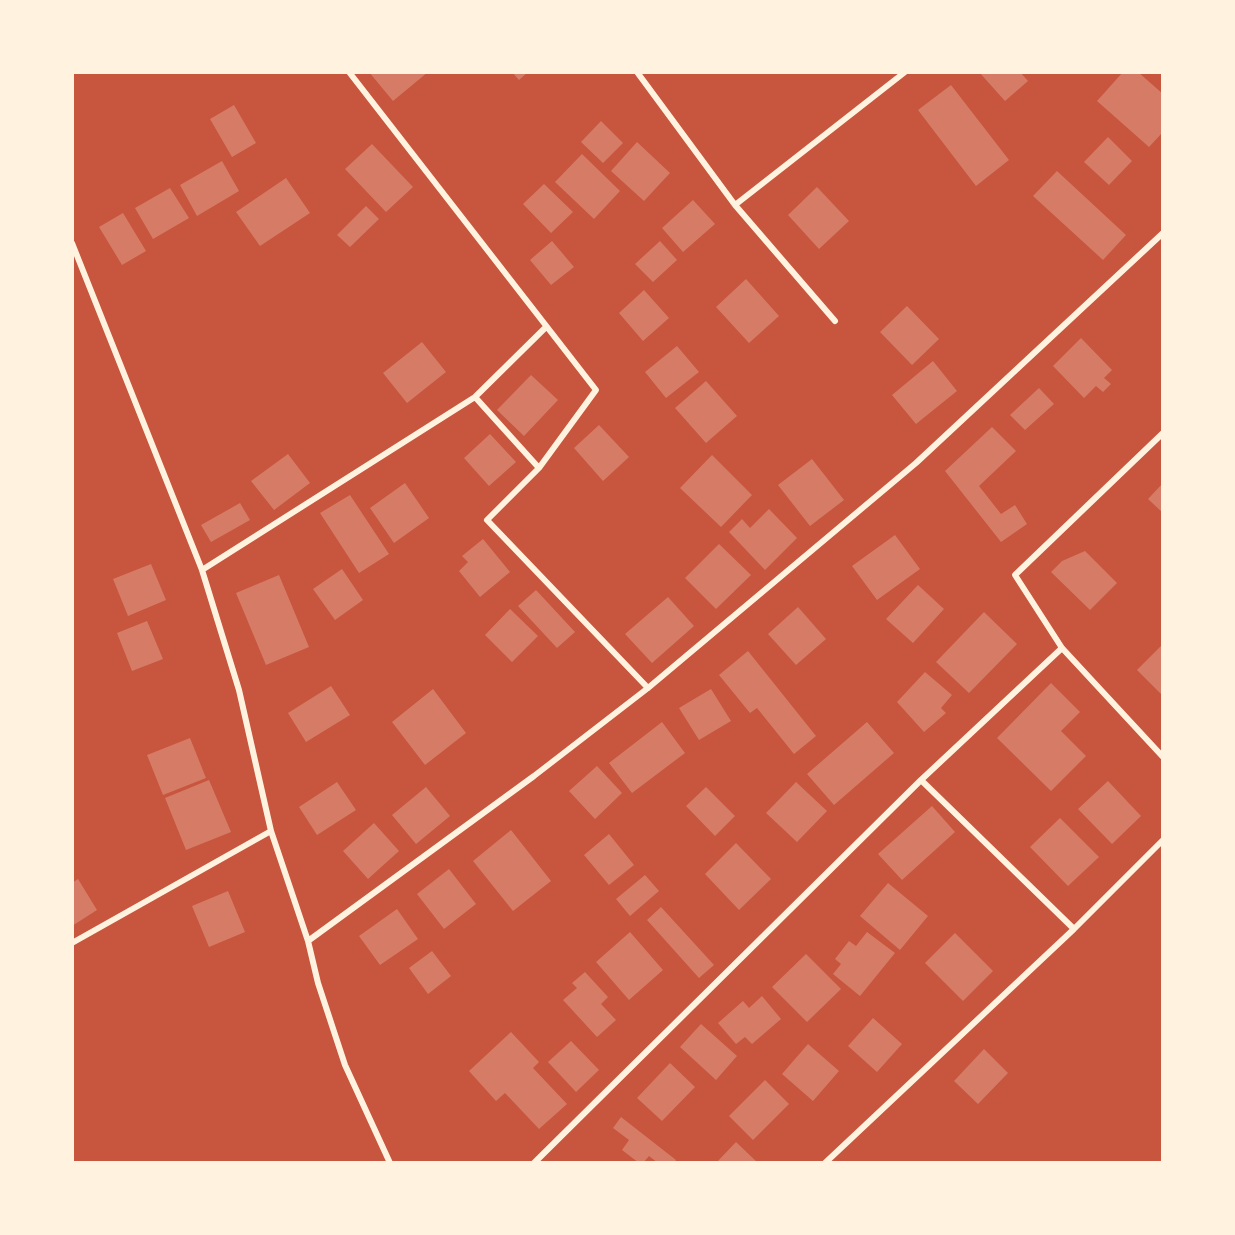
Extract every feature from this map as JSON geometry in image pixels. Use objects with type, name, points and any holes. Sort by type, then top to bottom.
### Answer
[{"type":"street","points":[[349,72],[596,390],[539,468],[487,520],[648,688]]},
{"type":"street","points":[[637,72],[735,205],[835,321]]},
{"type":"street","points":[[735,205],[905,72]]},
{"type":"street","points":[[308,941],[534,776],[648,688],[916,463],[1163,233]]},
{"type":"street","points":[[72,243],[202,570],[239,690],[271,831],[308,941],[318,983],[345,1065],[390,1163]]},
{"type":"street","points":[[202,570],[475,397],[546,327]]},
{"type":"street","points":[[475,397],[539,468]]},
{"type":"street","points":[[1163,433],[1015,575],[1062,648],[1163,757]]},
{"type":"street","points":[[534,1163],[921,780],[1062,648]]},
{"type":"street","points":[[921,780],[1074,929]]},
{"type":"street","points":[[72,943],[271,831]]},
{"type":"street","points":[[825,1163],[1074,929],[1163,840]]},
{"type":"building","points":[[369,72],[428,72],[393,101]]},
{"type":"building","points":[[512,72],[528,72],[519,80]]},
{"type":"building","points":[[979,72],[1020,72],[1028,81],[1005,101]]},
{"type":"building","points":[[1123,72],[1138,72],[1163,94],[1163,132],[1149,147],[1097,101]]},
{"type":"building","points":[[951,85],[1009,160],[976,186],[918,110]]},
{"type":"building","points":[[234,105],[256,143],[232,157],[210,119]]},
{"type":"building","points":[[601,121],[623,143],[603,163],[581,142]]},
{"type":"building","points":[[1108,137],[1132,161],[1109,185],[1084,162]]},
{"type":"building","points":[[637,142],[670,173],[644,201],[611,171]]},
{"type":"building","points":[[372,144],[413,187],[386,212],[345,169]]},
{"type":"building","points":[[582,154],[620,191],[594,219],[555,182]]},
{"type":"building","points":[[222,161],[239,191],[197,216],[180,185]]},
{"type":"building","points":[[1057,171],[1126,235],[1103,260],[1033,196]]},
{"type":"building","points":[[286,178],[310,213],[260,246],[236,212]]},
{"type":"building","points":[[544,184],[573,212],[551,233],[523,204]]},
{"type":"building","points":[[817,187],[849,221],[819,249],[788,215]]},
{"type":"building","points":[[170,188],[189,218],[153,239],[135,208]]},
{"type":"building","points":[[693,200],[715,224],[683,252],[662,228]]},
{"type":"building","points":[[366,206],[379,219],[350,247],[337,235]]},
{"type":"building","points":[[123,213],[146,251],[122,265],[99,227]]},
{"type":"building","points":[[552,241],[574,267],[551,285],[530,260]]},
{"type":"building","points":[[660,241],[677,260],[653,282],[635,264]]},
{"type":"building","points":[[746,279],[779,316],[749,343],[716,307]]},
{"type":"building","points":[[644,290],[669,318],[643,341],[619,313]]},
{"type":"building","points":[[907,306],[939,339],[912,365],[880,332]]},
{"type":"building","points":[[1081,338],[1112,370],[1104,378],[1111,384],[1103,392],[1096,386],[1084,398],[1053,366]]},
{"type":"building","points":[[422,342],[446,372],[407,403],[383,373]]},
{"type":"building","points":[[677,346],[699,372],[666,398],[645,372]]},
{"type":"building","points":[[933,361],[957,391],[916,424],[892,395]]},
{"type":"building","points":[[531,375],[558,400],[524,436],[497,410]]},
{"type":"building","points":[[706,381],[737,416],[706,443],[675,408]]},
{"type":"building","points":[[1039,388],[1054,404],[1025,430],[1010,415]]},
{"type":"building","points":[[599,425],[629,457],[603,481],[574,448]]},
{"type":"building","points":[[992,427],[1016,451],[979,486],[1001,514],[1015,505],[1027,524],[1001,542],[945,471]]},
{"type":"building","points":[[490,434],[516,462],[489,486],[464,458]]},
{"type":"building","points":[[288,454],[310,483],[274,510],[251,481]]},
{"type":"building","points":[[712,455],[752,495],[721,527],[680,488]]},
{"type":"building","points":[[812,459],[844,500],[810,526],[778,485]]},
{"type":"building","points":[[405,483],[429,518],[394,543],[370,508]]},
{"type":"building","points":[[1163,483],[1163,513],[1148,499]]},
{"type":"building","points":[[350,495],[389,554],[359,573],[320,513]]},
{"type":"building","points":[[240,503],[250,520],[211,542],[201,525]]},
{"type":"building","points":[[769,509],[797,538],[765,570],[729,532],[742,519],[750,528]]},
{"type":"building","points":[[895,535],[920,569],[877,600],[852,566]]},
{"type":"building","points":[[483,539],[510,572],[480,597],[459,571],[468,562],[462,556]]},
{"type":"building","points":[[719,544],[751,575],[716,609],[685,578]]},
{"type":"building","points":[[1085,551],[1117,583],[1090,610],[1051,572],[1062,561]]},
{"type":"building","points":[[151,564],[166,600],[128,616],[113,579]]},
{"type":"building","points":[[342,569],[363,600],[335,620],[313,589]]},
{"type":"building","points":[[279,575],[309,647],[266,665],[236,593]]},
{"type":"building","points":[[918,585],[944,609],[913,643],[886,619]]},
{"type":"building","points":[[536,590],[575,632],[557,648],[518,606]]},
{"type":"building","points":[[668,597],[694,626],[652,663],[625,634]]},
{"type":"building","points":[[798,607],[826,639],[796,665],[768,634]]},
{"type":"building","points":[[510,609],[538,636],[512,662],[485,635]]},
{"type":"building","points":[[984,612],[1017,644],[969,693],[936,662]]},
{"type":"building","points":[[147,621],[163,659],[132,671],[117,633]]},
{"type":"building","points":[[1163,644],[1163,696],[1137,670]]},
{"type":"building","points":[[748,651],[816,736],[794,754],[757,708],[750,713],[719,675]]},
{"type":"building","points":[[925,672],[952,695],[941,708],[946,713],[924,732],[897,702]]},
{"type":"building","points":[[1051,683],[1080,712],[1061,731],[1086,756],[1051,791],[997,738]]},
{"type":"building","points":[[331,686],[350,715],[306,742],[288,713]]},
{"type":"building","points":[[433,689],[466,733],[425,765],[392,722]]},
{"type":"building","points":[[711,689],[731,721],[699,740],[679,708]]},
{"type":"building","points":[[662,722],[685,753],[632,793],[609,763]]},
{"type":"building","points":[[867,722],[894,753],[834,805],[807,774]]},
{"type":"building","points":[[190,738],[206,778],[163,795],[147,755]]},
{"type":"building","points":[[597,766],[622,793],[595,819],[569,791]]},
{"type":"building","points":[[209,780],[231,832],[186,850],[165,798]]},
{"type":"building","points":[[1108,781],[1141,816],[1112,844],[1078,809]]},
{"type":"building","points":[[337,782],[356,810],[317,835],[299,807]]},
{"type":"building","points":[[796,782],[827,811],[797,842],[766,813]]},
{"type":"building","points":[[426,787],[450,816],[416,844],[392,815]]},
{"type":"building","points":[[706,787],[735,816],[715,836],[686,806]]},
{"type":"building","points":[[932,806],[955,832],[902,880],[878,854]]},
{"type":"building","points":[[1060,818],[1099,857],[1068,886],[1030,847]]},
{"type":"building","points":[[374,823],[399,851],[368,879],[343,851]]},
{"type":"building","points":[[511,830],[551,881],[513,911],[473,861]]},
{"type":"building","points":[[609,834],[634,865],[609,885],[584,855]]},
{"type":"building","points":[[736,843],[771,879],[739,910],[705,874]]},
{"type":"building","points":[[449,869],[476,904],[444,929],[417,894]]},
{"type":"building","points":[[645,875],[659,891],[630,916],[616,899]]},
{"type":"building","points":[[78,879],[97,910],[72,926],[72,883]]},
{"type":"building","points":[[888,883],[928,916],[900,950],[860,916]]},
{"type":"building","points":[[228,891],[245,932],[209,947],[192,906]]},
{"type":"building","points":[[661,907],[714,965],[699,978],[647,920]]},
{"type":"building","points":[[397,909],[418,939],[380,965],[359,936]]},
{"type":"building","points":[[630,932],[663,970],[629,1000],[596,962]]},
{"type":"building","points":[[867,932],[895,953],[860,996],[833,974],[841,964],[835,959],[849,941],[856,946]]},
{"type":"building","points":[[955,933],[993,971],[963,1001],[925,963]]},
{"type":"building","points":[[432,951],[451,976],[428,994],[409,968]]},
{"type":"building","points":[[806,954],[841,989],[807,1022],[772,987]]},
{"type":"building","points":[[585,972],[608,997],[601,1004],[616,1020],[597,1037],[563,1000],[577,988],[572,983]]},
{"type":"building","points":[[762,996],[781,1019],[752,1044],[745,1037],[736,1044],[718,1023],[743,1001],[749,1008]]},
{"type":"building","points":[[873,1018],[902,1044],[877,1072],[848,1046]]},
{"type":"building","points":[[701,1024],[737,1056],[716,1080],[680,1047]]},
{"type":"building","points":[[511,1032],[539,1062],[533,1068],[567,1104],[539,1129],[505,1093],[496,1101],[469,1071]]},
{"type":"building","points":[[571,1041],[599,1070],[576,1092],[548,1062]]},
{"type":"building","points":[[808,1044],[839,1071],[813,1101],[782,1074]]},
{"type":"building","points":[[984,1049],[1008,1073],[978,1104],[954,1081]]},
{"type":"building","points":[[670,1063],[695,1087],[662,1121],[637,1098]]},
{"type":"building","points":[[765,1080],[789,1104],[753,1140],[729,1116]]},
{"type":"building","points":[[621,1117],[676,1160],[674,1163],[658,1163],[649,1156],[643,1163],[639,1163],[622,1150],[629,1140],[613,1128]]},
{"type":"building","points":[[736,1142],[758,1163],[716,1163]]}]
